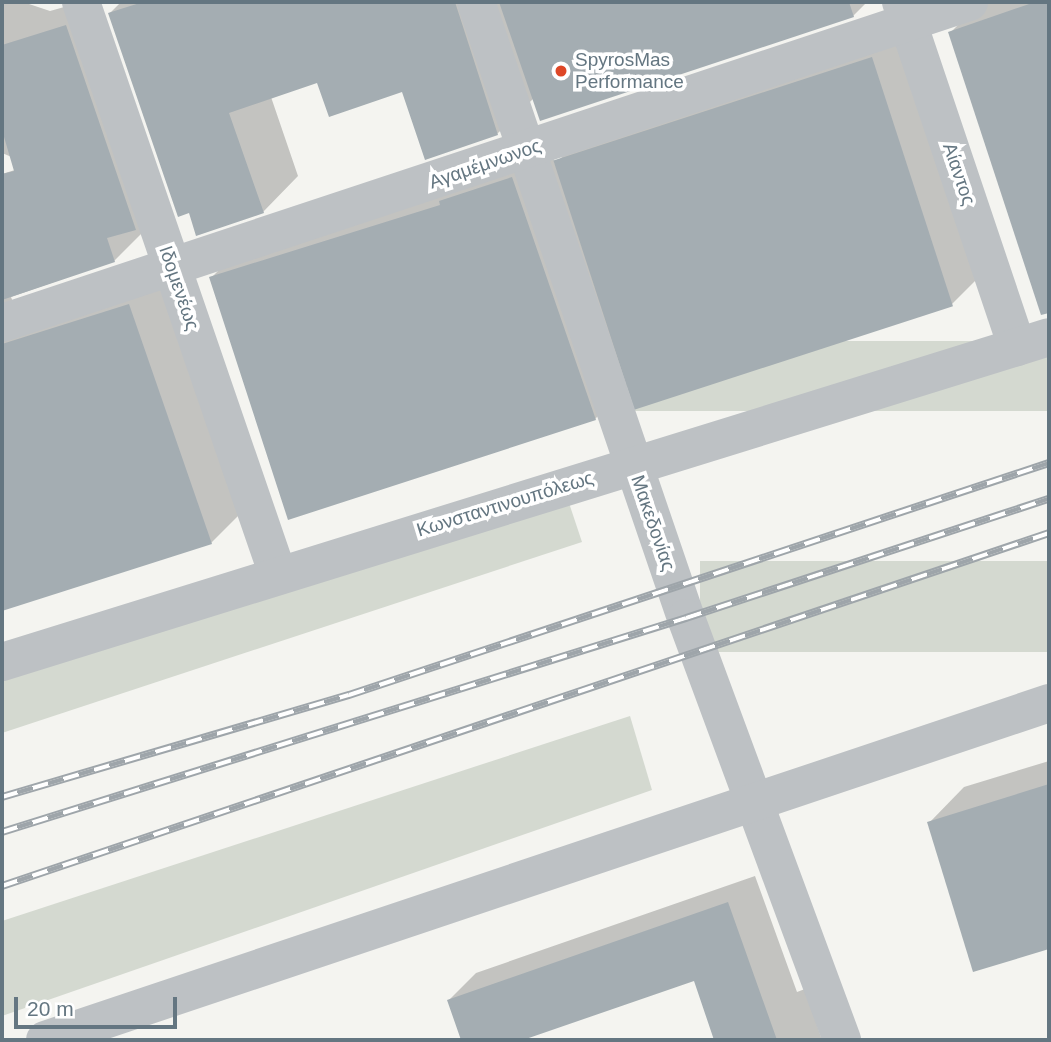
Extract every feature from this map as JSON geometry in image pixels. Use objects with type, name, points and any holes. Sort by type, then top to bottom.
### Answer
[{"type":"street","name":"Ιδομενέως","points":[[81,2],[278,575]]},
{"type":"street","name":"Μακεδονίας","points":[[476,2],[633,464],[842,1040]]},
{"type":"street","name":"Αγαμέμνωνος","points":[[2,323],[526,150],[904,12],[968,2]]},
{"type":"street","name":"Αίαντος","points":[[904,12],[1033,342]]},
{"type":"street","name":"Κωνσταντινουπόλεως","points":[[2,662],[1033,342]]},
{"type":"street","points":[[46,1040],[1049,703]]},
{"type":"shaded area","points":[[626,341],[1049,341],[1049,411],[626,411]]},
{"type":"shaded area","points":[[566,494],[582,542],[2,733],[2,670]]},
{"type":"shaded area","points":[[700,561],[1049,561],[1049,652],[700,652]]},
{"type":"shaded area","points":[[630,716],[652,790],[2,1016],[2,921]]},
{"type":"building","points":[[143,2],[455,2],[498,135],[425,160],[402,92],[329,117],[317,83],[229,113],[264,213],[196,236],[189,213],[178,217],[108,13]]},
{"type":"building","points":[[499,2],[849,2],[854,17],[540,121]]},
{"type":"building","points":[[1035,2],[1049,2],[1049,313],[1041,315],[948,32]]},
{"type":"building","points":[[66,25],[136,230],[107,238],[115,262],[2,300],[2,174],[14,171],[2,130],[2,45]]},
{"type":"building","points":[[872,57],[953,306],[634,410],[553,161]]},
{"type":"building","points":[[512,177],[596,420],[288,520],[209,277],[440,205],[439,201]]},
{"type":"building","points":[[129,304],[212,544],[2,611],[2,344]]},
{"type":"building","points":[[1049,784],[1049,949],[973,972],[927,822]]},
{"type":"building","points":[[728,902],[777,1040],[714,1040],[694,981],[523,1040],[461,1040],[447,1000]]},
{"type":"railway","points":[[2,797],[349,695],[1049,463]]},
{"type":"railway","points":[[2,832],[686,618],[1049,499]]},
{"type":"railway","points":[[2,886],[1049,533]]},
{"type":"place","name":"SpyrosMas Performance","points":[[561,71]]}]
